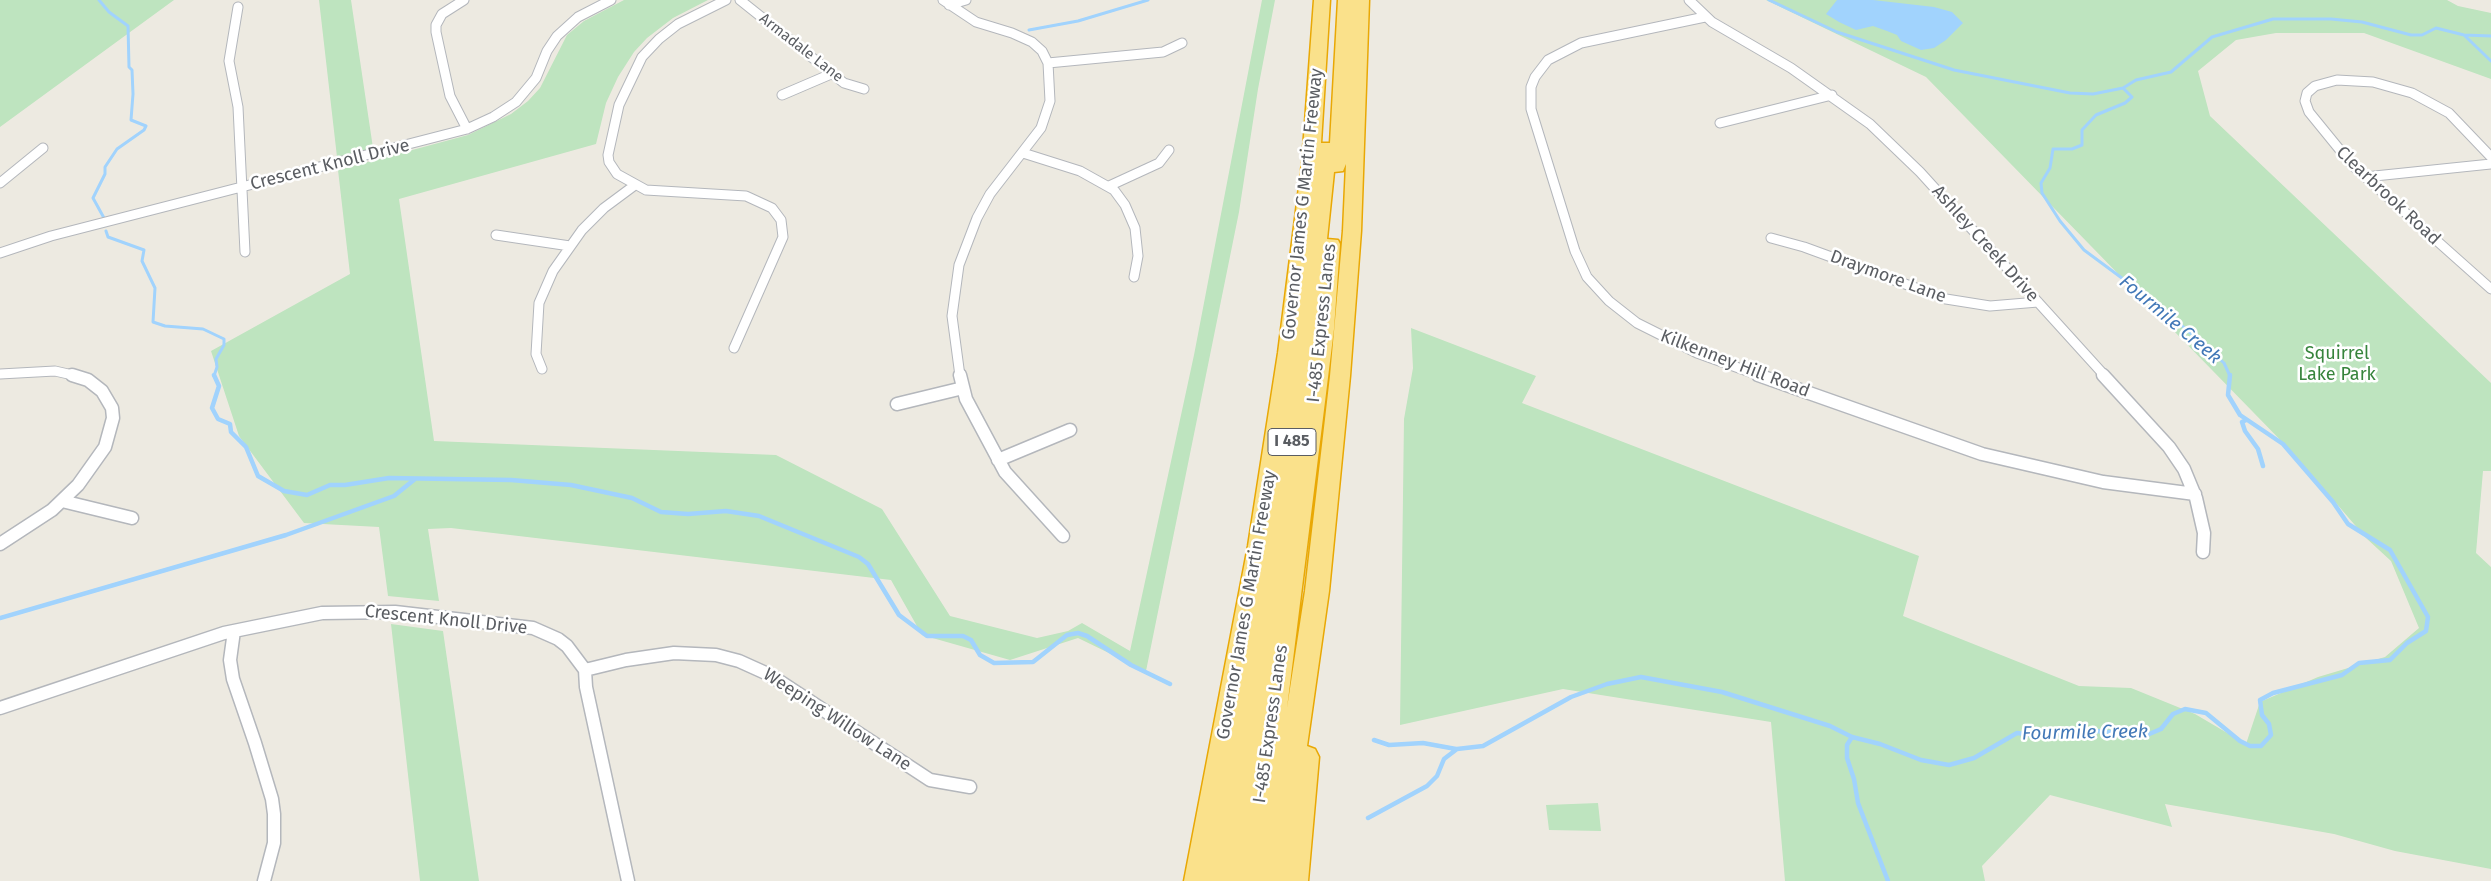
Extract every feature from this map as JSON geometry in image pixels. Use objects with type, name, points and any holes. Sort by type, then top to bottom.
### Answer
[{"type":"highway","name":"Governor James G Martin Freeway","points":[[1198,881],[1259,546],[1288,353],[1311,163],[1322,0]]},
{"type":"highway","name":"I-485 Express Lanes","points":[[1220,881],[1281,531],[1324,186],[1336,0]]},
{"type":"highway","name":"I-485 Express Lanes","points":[[1247,881],[1274,713],[1324,329],[1344,74],[1346,0]]},
{"type":"highway","name":"I 485","points":[[1274,881],[1317,591],[1341,356],[1352,231],[1361,0]]},
{"type":"highway","points":[[1294,881],[1306,758],[1299,717]]},
{"type":"street","points":[[464,0],[442,14],[436,26],[436,32],[450,96],[467,129]]},
{"type":"street","name":"Crescent Knoll Drive","points":[[0,253],[51,236],[467,129],[494,117],[516,102],[536,78],[547,51],[557,36],[578,17],[610,0]]},
{"type":"street","points":[[726,0],[688,18],[671,29],[650,47],[636,66],[619,105],[608,155],[609,162],[618,174],[646,190],[746,196],[772,208],[781,220],[783,237],[734,348]]},
{"type":"street","name":"Armadale Lane","points":[[740,0],[831,74],[851,86],[864,89]]},
{"type":"street","points":[[946,2],[966,0]]},
{"type":"street","name":"Ashley Creek Drive","points":[[1689,0],[1705,17],[1832,94],[1870,124],[1906,158],[2169,447],[2184,469],[2195,494],[2204,532],[2203,552]]},
{"type":"street","points":[[946,2],[976,22],[1025,38],[1042,51],[1048,63],[1050,90],[1048,109],[1038,134],[984,204],[959,265],[952,316],[955,348],[964,388],[978,426],[1005,472],[1063,536]]},
{"type":"street","points":[[238,7],[229,61],[238,107],[245,252]]},
{"type":"street","name":"Kilkenney Hill Road","points":[[1705,17],[1581,43],[1548,60],[1535,77],[1531,87],[1531,109],[1575,251],[1587,277],[1609,301],[1637,323],[1697,353],[1974,452],[2032,468],[2102,482],[2195,494]]},
{"type":"street","points":[[1048,63],[1163,52],[1182,43]]},
{"type":"street","points":[[782,95],[831,74]]},
{"type":"street","name":"Clearbrook Road","points":[[2491,157],[2449,112],[2412,93],[2388,85],[2359,80],[2336,80],[2315,86],[2308,93],[2305,101],[2308,112],[2317,125],[2353,166],[2491,289]]},
{"type":"street","points":[[1720,123],[1832,94]]},
{"type":"street","points":[[0,183],[43,148]]},
{"type":"street","points":[[1109,186],[1159,163],[1165,158],[1169,150]]},
{"type":"street","points":[[1023,153],[1080,171],[1109,186],[1125,205],[1135,228],[1138,248],[1134,277]]},
{"type":"street","points":[[2365,178],[2491,164]]},
{"type":"street","points":[[542,369],[536,345],[539,303],[553,271],[570,246],[604,208],[635,185]]},
{"type":"street","points":[[496,235],[570,246]]},
{"type":"street","name":"Draymore Lane","points":[[1770,238],[1804,247],[1946,300],[1990,306],[2038,302]]},
{"type":"street","points":[[0,374],[42,371],[68,373],[88,380],[108,399],[113,418],[105,446],[78,486],[32,524],[0,544]]},
{"type":"street","points":[[897,404],[964,388]]},
{"type":"street","points":[[998,460],[1070,430]]},
{"type":"street","points":[[62,501],[132,518]]},
{"type":"street","name":"Crescent Knoll Drive","points":[[0,708],[234,631],[322,613],[370,611],[424,614],[533,628],[548,633],[567,646],[585,670]]},
{"type":"street","points":[[234,631],[230,660],[233,679],[272,799],[274,814],[274,843],[264,881]]},
{"type":"street","name":"Weeping Willow Lane","points":[[585,670],[626,660],[674,653],[716,655],[739,661],[770,675],[930,780],[970,787]]},
{"type":"street","points":[[585,670],[586,687],[628,881]]},
{"type":"green space","points":[[0,0],[174,0],[0,127]]},
{"type":"green space","points":[[319,0],[351,0],[373,148],[337,157]]},
{"type":"green space","points":[[624,0],[708,0],[673,18],[647,38],[634,52],[618,77],[606,103],[596,144],[399,199],[434,441],[776,455],[882,509],[950,616],[1037,638],[1068,631],[1082,623],[1130,651],[1194,355],[1262,0],[1275,0],[1258,89],[1239,212],[1146,671],[1078,638],[1010,660],[922,635],[891,580],[451,528],[428,529],[439,601],[388,596],[379,527],[304,523],[239,436],[211,351],[350,274],[338,170],[468,135],[511,114],[528,101],[540,88],[567,35],[584,21]]},
{"type":"green space","name":"Squirrel Lake Park","points":[[1766,0],[2447,0],[2458,6],[2491,13],[2491,79],[2364,33],[2276,33],[2236,40],[2198,71],[2210,116],[2491,383],[2491,471],[2483,471],[2476,553],[2491,567],[2491,869],[2395,851],[2334,834],[2165,804],[2172,827],[2050,795],[1982,866],[1985,881],[1785,881],[1771,722],[1563,689],[1400,725],[1404,419],[1413,368],[1411,328],[1536,376],[1522,403],[1919,556],[1903,616],[2079,686],[2131,688],[2195,714],[2246,744],[2260,702],[2318,677],[2385,657],[2419,628],[2391,561],[2366,538],[2294,454],[1926,77]]},
{"type":"green space","points":[[391,624],[443,631],[479,881],[420,881]]},
{"type":"green space","points":[[1598,803],[1601,831],[1549,830],[1546,805]]},
{"type":"water","points":[[1837,0],[1873,0],[1934,7],[1952,12],[1963,23],[1946,40],[1934,48],[1921,50],[1901,41],[1897,35],[1873,26],[1856,30],[1839,22],[1826,14]]},
{"type":"waterway","points":[[99,0],[109,12],[128,26],[129,67],[132,70],[133,94],[131,120],[146,126],[144,130],[117,149],[105,167],[105,174],[93,198],[104,218]]},
{"type":"waterway","points":[[1029,30],[1078,21],[1148,0]]},
{"type":"waterway","points":[[1769,0],[1837,32],[1954,70],[2070,93],[2093,94],[2123,88]]},
{"type":"waterway","name":"Fourmile Creek","points":[[2123,88],[2136,80],[2171,72],[2212,37],[2273,19],[2331,19],[2362,22],[2411,35],[2422,35],[2436,28],[2464,35]]},
{"type":"waterway","name":"Fourmile Creek","points":[[2464,35],[2491,36]]},
{"type":"waterway","points":[[2464,35],[2491,61]]},
{"type":"waterway","name":"Fourmile Creek","points":[[2123,88],[2132,97],[2125,103],[2096,115],[2082,130],[2082,145],[2072,149],[2053,149],[2050,168],[2041,183],[2042,193],[2060,221],[2084,250],[2161,307],[2224,363],[2230,376]]},
{"type":"waterway","points":[[106,231],[108,237],[144,250],[142,261],[155,288],[153,322],[165,326],[203,329],[224,339],[224,345],[216,359],[217,367],[214,375]]},
{"type":"waterway","points":[[214,375],[219,386],[212,408],[218,419],[230,424],[231,432],[246,447],[258,476],[284,491],[307,495],[330,485],[345,485],[389,478],[511,480],[571,485],[632,498],[661,512],[688,514],[726,511],[759,516],[859,557],[868,564],[899,615],[927,636],[963,636],[971,640],[980,655],[994,663],[1033,662],[1067,635],[1078,633],[1087,636],[1131,665],[1170,684]]},
{"type":"waterway","name":"Fourmile Creek","points":[[1852,737],[1880,744],[1921,760],[1949,765],[1974,758],[2017,733],[2050,737],[2069,729],[2147,735],[2161,729],[2173,714],[2185,709],[2206,713],[2240,741],[2250,746],[2261,746],[2271,735],[2269,724],[2262,715],[2260,700],[2273,693],[2342,675],[2359,663],[2390,660],[2407,643],[2426,631],[2428,617],[2390,550],[2348,524],[2333,502],[2283,444],[2240,415],[2228,395],[2230,376]]},
{"type":"waterway","points":[[2246,420],[2242,422],[2245,431],[2258,449],[2263,466]]},
{"type":"waterway","points":[[0,618],[286,535],[394,496],[415,479]]},
{"type":"waterway","name":"Fourmile Creek","points":[[1368,818],[1427,786],[1437,776],[1444,759],[1457,749],[1483,746],[1571,697],[1607,684],[1641,677],[1722,692],[1830,726],[1852,737]]},
{"type":"waterway","points":[[1852,737],[1847,745],[1847,758],[1854,779],[1858,803],[1888,881]]},
{"type":"waterway","points":[[1374,740],[1389,745],[1423,743],[1456,749]]}]
